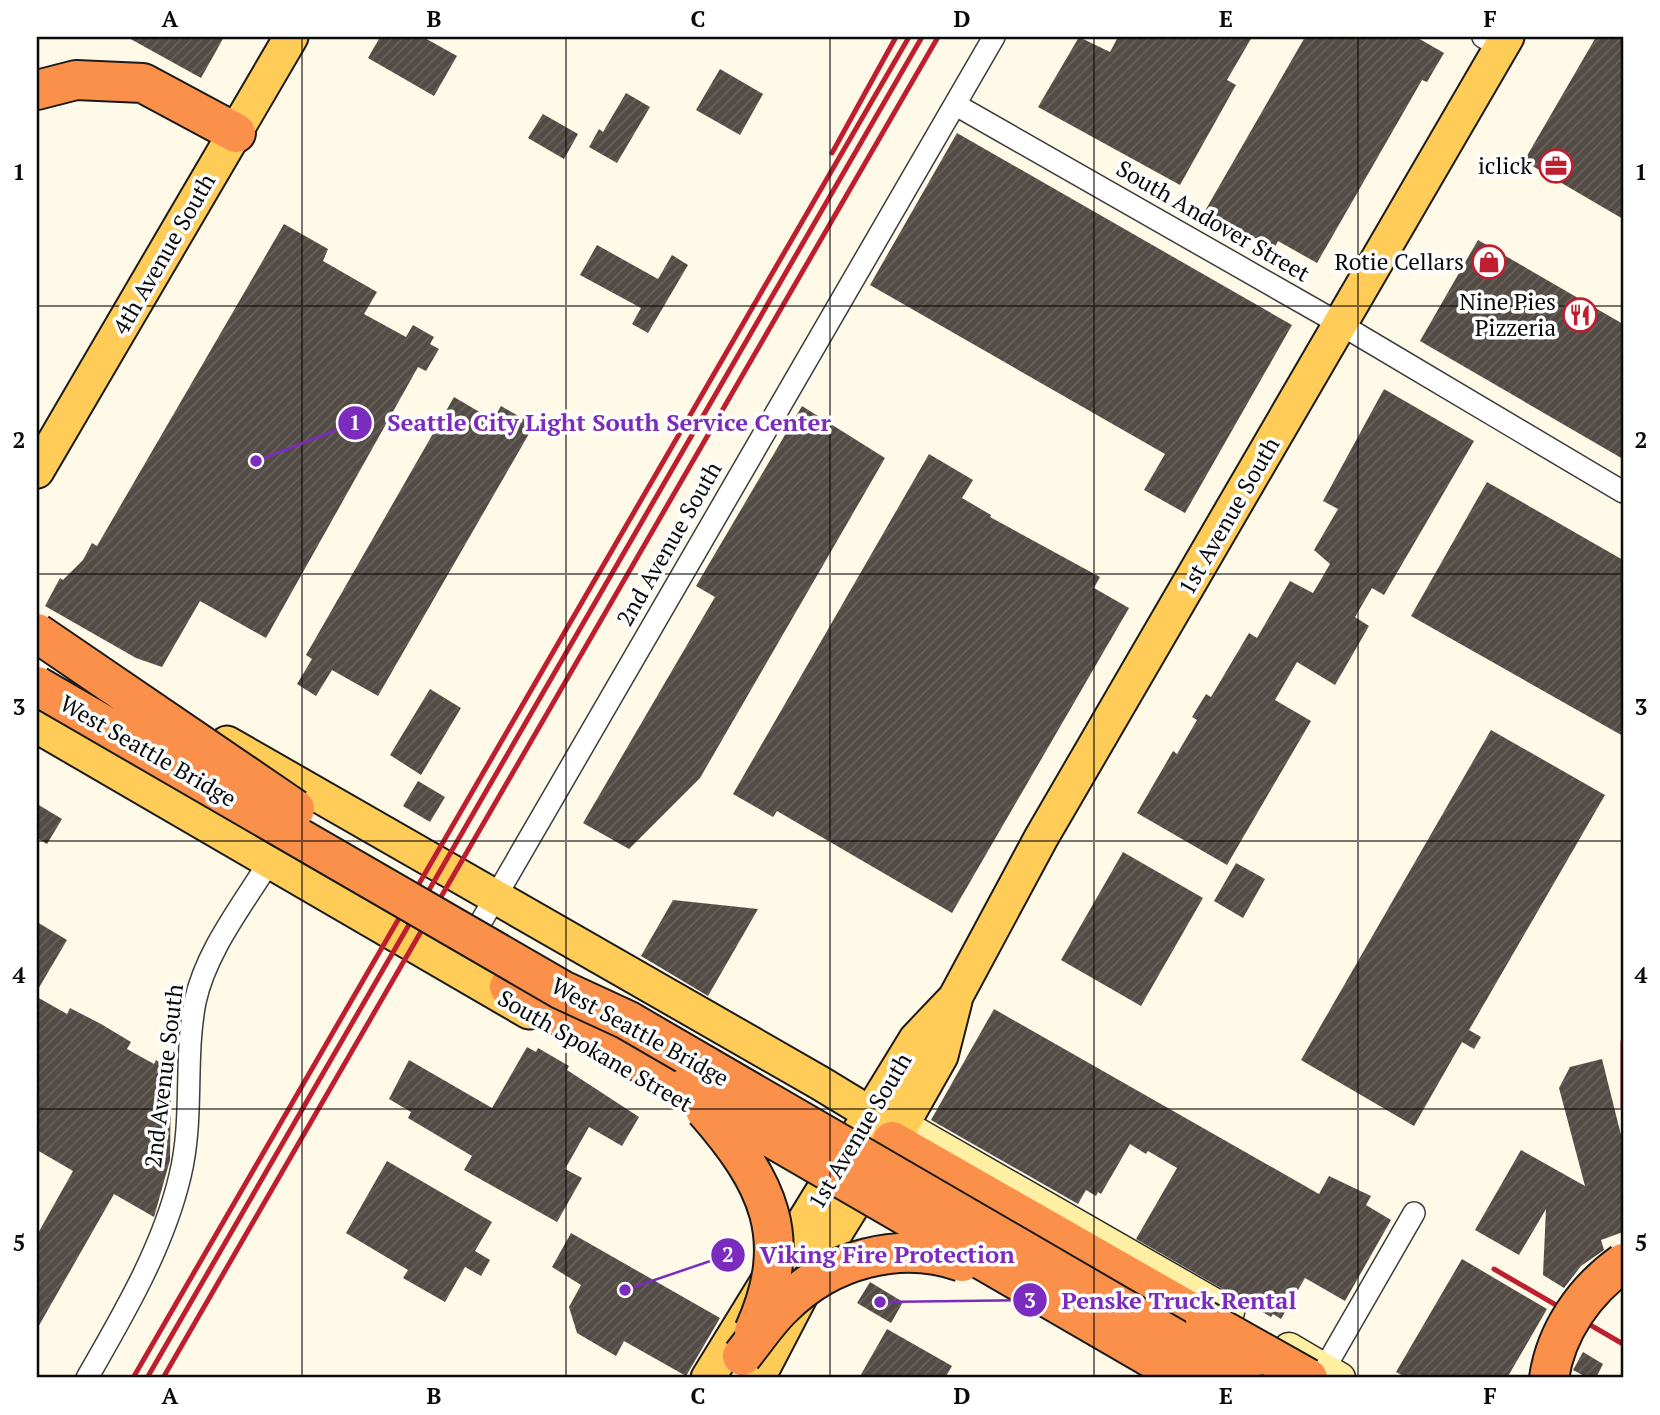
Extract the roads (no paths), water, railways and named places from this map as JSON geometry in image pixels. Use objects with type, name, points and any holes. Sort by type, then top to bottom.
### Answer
[{"type":"highway","points":[[37,90],[76,80],[143,83],[236,133]]},
{"type":"highway","points":[[37,634],[383,869],[571,978],[627,1020]]},
{"type":"highway","name":"West Seattle Bridge","points":[[37,686],[562,990],[627,1020],[1243,1378]]},
{"type":"highway","name":"West Seattle Bridge","points":[[37,716],[1186,1378]]},
{"type":"highway","points":[[685,1088],[751,1168],[762,1190],[772,1221],[773,1257],[769,1289],[743,1371]]},
{"type":"highway","points":[[888,1127],[1120,1272],[1323,1376]]},
{"type":"highway","points":[[743,1371],[781,1307],[796,1293],[844,1265],[879,1254],[940,1254],[1010,1279]]},
{"type":"highway","points":[[1549,1378],[1555,1352],[1575,1312],[1604,1278],[1623,1263]]},
{"type":"main road","name":"4th Avenue South","points":[[37,471],[291,37]]},
{"type":"main road","name":"1st Avenue South","points":[[708,1378],[888,1127],[916,1039],[955,998],[1041,838],[1340,324],[1497,40]]},
{"type":"main road","points":[[37,634],[888,1127],[1226,1310],[1323,1376]]},
{"type":"main road","name":"South Spokane Street","points":[[37,726],[1152,1378]]},
{"type":"main road","points":[[269,862],[311,792]]},
{"type":"main road","points":[[328,896],[368,825]]},
{"type":"main road","name":"1st Avenue South","points":[[743,1371],[822,1255],[841,1194]]},
{"type":"main road","points":[[1186,1378],[1226,1310]]},
{"type":"street","name":"2nd Avenue South","points":[[453,968],[994,37]]},
{"type":"street","name":"South Andover Street","points":[[956,105],[1340,324],[1623,492]]},
{"type":"street","name":"2nd Avenue South","points":[[87,1378],[148,1264],[180,1176],[189,1116],[192,1029],[203,975],[269,862]]},
{"type":"street","points":[[1323,1376],[1414,1213]]},
{"type":"railway","points":[[832,153],[896,37]]},
{"type":"railway","points":[[133,1378],[909,37]]},
{"type":"railway","points":[[147,1378],[922,37]]},
{"type":"railway","points":[[163,1378],[938,37]]},
{"type":"railway","points":[[1623,1042],[1623,1107]]},
{"type":"railway","points":[[1494,1269],[1623,1344]]},
{"type":"place","name":"iclick","points":[[1556,166]]},
{"type":"place","name":"Rotie Cellars","points":[[1489,262]]},
{"type":"place","name":"Nine Pies Pizzeria","points":[[1580,315]]},
{"type":"place","name":"Seattle City Light South Service Center","points":[[256,461]]},
{"type":"place","name":"Viking Fire Protection","points":[[625,1290]]},
{"type":"place","name":"Penske Truck Rental","points":[[880,1302]]}]
